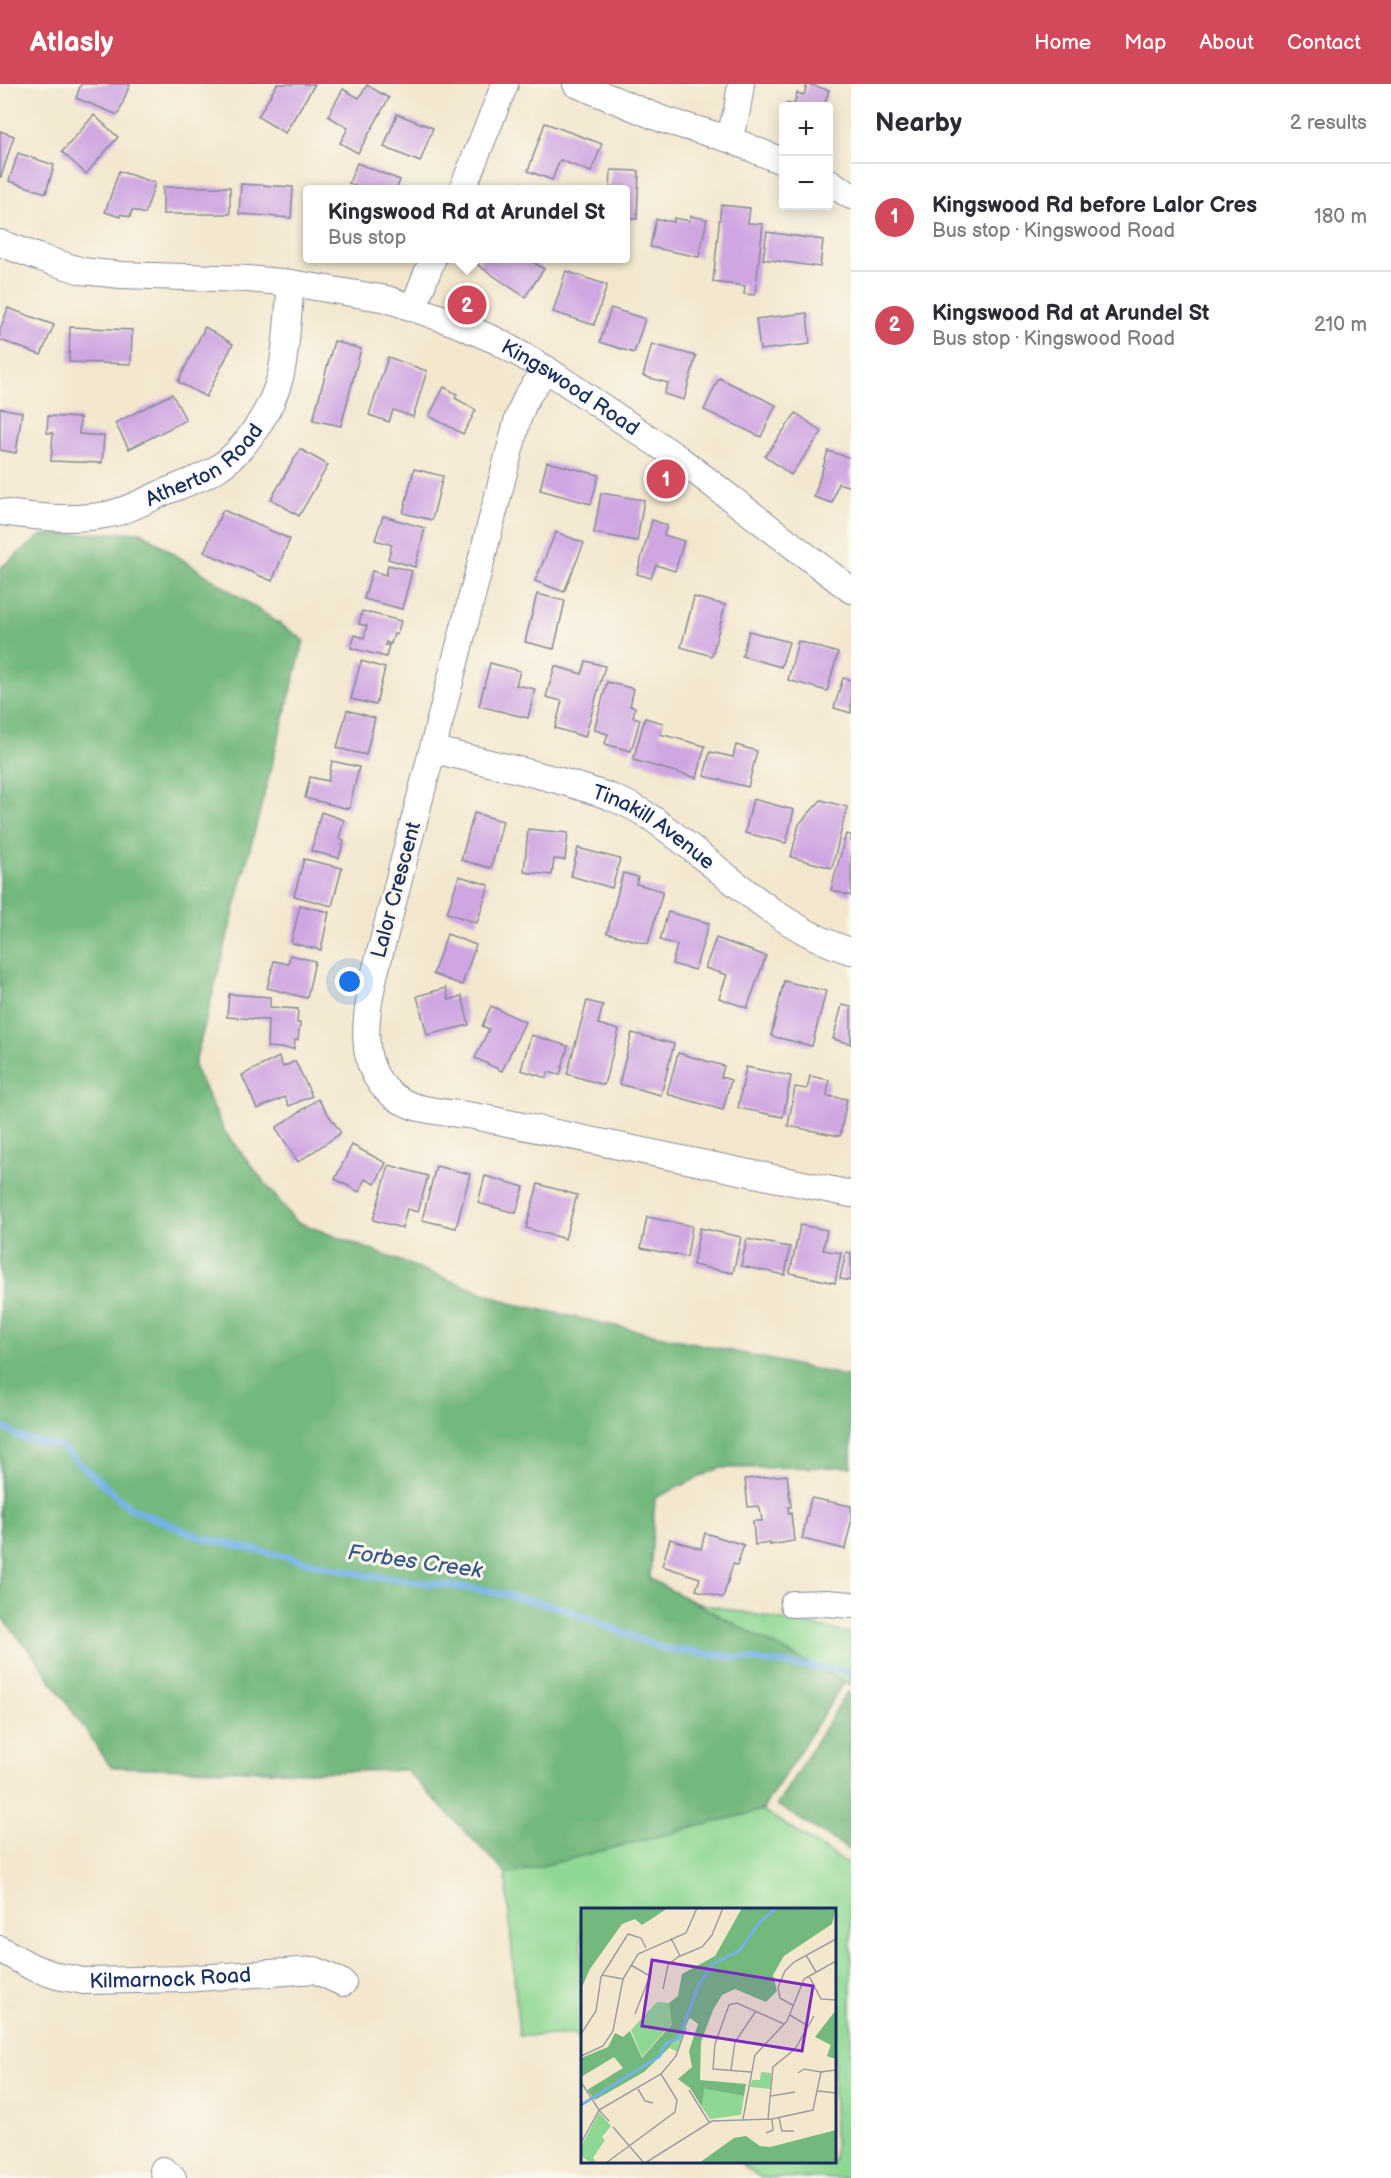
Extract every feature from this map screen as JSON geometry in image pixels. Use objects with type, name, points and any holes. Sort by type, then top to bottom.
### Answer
[{"type":"street","points":[[464,185],[505,84]]},
{"type":"street","points":[[576,84],[664,120],[729,139],[779,160]]},
{"type":"street","points":[[729,139],[741,84]]},
{"type":"street","points":[[833,184],[851,196]]},
{"type":"street","name":"Kingswood Road","points":[[0,243],[82,271],[291,283],[387,299],[455,322],[495,340],[546,369],[678,458],[851,590]]},
{"type":"street","points":[[413,308],[431,263]]},
{"type":"street","name":"Atherton Road","points":[[0,512],[33,517],[79,518],[108,515],[216,470],[240,450],[255,430],[268,406],[280,375],[291,283]]},
{"type":"street","name":"Lalor Crescent","points":[[546,369],[526,398],[518,418],[374,976],[366,1011],[365,1036],[368,1055],[375,1074],[384,1088],[411,1105],[851,1194]]},
{"type":"street","name":"Tinakill Avenue","points":[[433,750],[521,770],[621,801],[650,817],[771,909],[805,930],[851,951]]},
{"type":"street","points":[[793,1604],[851,1605]]},
{"type":"street","name":"Kilmarnock Road","points":[[0,1949],[32,1967],[57,1976],[84,1981],[183,1979],[315,1970],[343,1983]]},
{"type":"green space","points":[[141,532],[304,640],[194,1066],[225,1132],[295,1221],[510,1303],[851,1377],[851,1467],[719,1468],[655,1498],[650,1579],[844,1682],[762,1810],[507,1875],[406,1770],[312,1772],[111,1767],[37,1660],[0,1615],[0,568],[42,535]]},
{"type":"green space","points":[[480,1561],[851,1633],[851,1685],[843,1682],[762,1810],[851,1866],[851,2178],[761,2178],[740,2163],[836,2163],[836,1908],[581,1908],[581,2041],[573,2035],[519,2036]]},
{"type":"green space","points":[[847,1692],[851,1694],[851,1851],[777,1805]]},
{"type":"building","points":[[81,84],[130,84],[118,115],[76,98]]},
{"type":"building","points":[[277,84],[315,84],[285,133],[258,117]]},
{"type":"building","points":[[807,84],[829,90],[825,102],[795,102],[797,93],[804,95]]},
{"type":"building","points":[[367,85],[389,98],[358,153],[340,143],[348,128],[328,116],[343,89],[359,98]]},
{"type":"building","points":[[397,114],[433,128],[420,162],[384,147]]},
{"type":"building","points":[[94,115],[118,137],[86,174],[62,152]]},
{"type":"building","points":[[545,123],[602,144],[591,172],[560,160],[552,180],[528,171]]},
{"type":"building","points":[[0,131],[14,136],[1,177],[0,177]]},
{"type":"building","points":[[18,153],[54,165],[46,193],[9,181]]},
{"type":"building","points":[[357,163],[400,180],[398,185],[353,185],[349,183]]},
{"type":"building","points":[[611,170],[639,171],[637,219],[630,219],[630,185],[610,185]]},
{"type":"building","points":[[119,171],[155,183],[145,214],[132,210],[130,217],[121,214],[120,217],[105,212]]},
{"type":"building","points":[[241,184],[293,187],[291,218],[239,214]]},
{"type":"building","points":[[163,187],[230,187],[230,214],[163,214]]},
{"type":"building","points":[[721,205],[750,208],[748,223],[763,224],[755,295],[744,294],[745,286],[713,282]]},
{"type":"building","points":[[691,216],[707,219],[699,257],[650,247],[656,219],[674,222],[674,218],[690,221]]},
{"type":"building","points":[[767,232],[823,240],[820,267],[763,259]]},
{"type":"building","points":[[479,263],[535,263],[544,269],[525,297],[478,265]]},
{"type":"building","points":[[566,271],[607,285],[594,325],[553,312]]},
{"type":"building","points":[[8,308],[54,325],[41,355],[0,340],[0,330]]},
{"type":"building","points":[[611,308],[645,319],[634,353],[600,342]]},
{"type":"building","points":[[807,313],[810,344],[760,350],[756,319]]},
{"type":"building","points":[[70,327],[132,330],[131,364],[69,362]]},
{"type":"building","points":[[205,327],[233,344],[206,397],[178,382]]},
{"type":"building","points":[[334,341],[361,349],[341,426],[313,420]]},
{"type":"building","points":[[652,344],[696,356],[684,400],[664,394],[668,383],[643,376]]},
{"type":"building","points":[[388,357],[427,371],[413,417],[393,410],[389,422],[369,415]]},
{"type":"building","points":[[719,378],[776,405],[761,437],[704,410]]},
{"type":"building","points":[[444,387],[457,394],[455,398],[476,410],[463,434],[429,416]]},
{"type":"building","points":[[172,394],[186,420],[129,449],[115,423]]},
{"type":"building","points":[[0,408],[22,412],[16,453],[0,450]]},
{"type":"building","points":[[796,413],[822,432],[791,475],[765,456]]},
{"type":"building","points":[[48,416],[80,418],[79,434],[104,436],[102,463],[51,461],[53,433],[47,433]]},
{"type":"building","points":[[300,449],[328,465],[299,516],[271,499]]},
{"type":"building","points":[[828,451],[851,458],[851,487],[838,483],[832,503],[814,497]]},
{"type":"building","points":[[547,462],[599,475],[591,504],[540,490]]},
{"type":"building","points":[[414,469],[443,476],[432,520],[403,513]]},
{"type":"building","points":[[601,493],[644,500],[637,541],[594,533]]},
{"type":"building","points":[[223,510],[290,539],[272,581],[204,552]]},
{"type":"building","points":[[383,516],[425,528],[415,567],[388,559],[392,545],[375,540]]},
{"type":"building","points":[[652,520],[667,525],[664,535],[684,541],[675,571],[656,565],[651,578],[637,574]]},
{"type":"building","points":[[556,532],[584,543],[564,592],[535,581]]},
{"type":"building","points":[[388,565],[412,571],[402,609],[364,599],[372,571],[386,575]]},
{"type":"building","points":[[537,594],[565,601],[554,649],[525,642]]},
{"type":"building","points":[[694,597],[725,605],[712,656],[681,647]]},
{"type":"building","points":[[362,611],[401,621],[397,635],[394,634],[391,644],[386,642],[385,645],[389,645],[386,657],[351,648],[355,635],[364,638],[367,626],[359,624]]},
{"type":"building","points":[[749,631],[789,642],[781,667],[742,656]]},
{"type":"building","points":[[798,641],[838,653],[827,691],[788,680]]},
{"type":"building","points":[[361,661],[385,668],[376,705],[351,699]]},
{"type":"building","points":[[586,661],[605,666],[585,737],[555,728],[562,701],[546,697],[555,666],[582,674]]},
{"type":"building","points":[[490,663],[520,671],[516,685],[535,689],[528,718],[479,706]]},
{"type":"building","points":[[843,678],[851,680],[851,713],[834,708]]},
{"type":"building","points":[[607,682],[634,689],[630,706],[635,707],[633,717],[640,719],[631,751],[605,744],[608,734],[594,730]]},
{"type":"building","points":[[347,710],[375,718],[366,755],[337,748]]},
{"type":"building","points":[[645,718],[663,723],[660,734],[705,746],[697,778],[633,760]]},
{"type":"building","points":[[736,745],[757,751],[748,787],[704,776],[710,752],[733,757]]},
{"type":"building","points":[[332,761],[359,767],[349,809],[305,798],[310,777],[328,781]]},
{"type":"building","points":[[753,799],[794,810],[786,843],[745,833]]},
{"type":"building","points":[[821,800],[847,807],[832,868],[791,857],[799,824]]},
{"type":"building","points":[[321,812],[344,820],[339,839],[344,840],[339,858],[311,851]]},
{"type":"building","points":[[474,813],[503,821],[491,868],[461,860]]},
{"type":"building","points":[[528,829],[568,833],[565,860],[554,859],[552,875],[524,872]]},
{"type":"building","points":[[846,834],[851,835],[851,896],[831,890]]},
{"type":"building","points":[[578,848],[620,859],[612,888],[571,876]]},
{"type":"building","points":[[304,859],[342,868],[332,906],[294,896]]},
{"type":"building","points":[[623,873],[638,877],[636,884],[663,891],[648,944],[607,933]]},
{"type":"building","points":[[459,876],[489,885],[477,923],[447,913]]},
{"type":"building","points":[[300,905],[329,912],[321,950],[291,943]]},
{"type":"building","points":[[668,912],[709,923],[695,970],[672,964],[677,945],[660,940]]},
{"type":"building","points":[[447,934],[476,945],[462,985],[433,974]]},
{"type":"building","points":[[716,938],[766,956],[747,1008],[719,998],[727,975],[705,968]]},
{"type":"building","points":[[290,955],[315,961],[307,998],[267,988],[274,961],[288,964]]},
{"type":"building","points":[[784,981],[826,991],[812,1046],[771,1036]]},
{"type":"building","points":[[446,988],[449,1000],[462,996],[469,1025],[427,1035],[417,996]]},
{"type":"building","points":[[229,994],[270,997],[270,1007],[298,1009],[297,1023],[300,1023],[298,1040],[295,1040],[294,1049],[267,1047],[268,1020],[227,1017]]},
{"type":"building","points":[[587,1001],[603,1005],[598,1024],[619,1030],[604,1085],[567,1074]]},
{"type":"building","points":[[842,1005],[851,1007],[851,1044],[833,1039]]},
{"type":"building","points":[[491,1006],[525,1022],[502,1071],[475,1058],[489,1029],[482,1026]]},
{"type":"building","points":[[632,1033],[674,1044],[661,1095],[619,1084]]},
{"type":"building","points":[[531,1035],[568,1046],[560,1075],[548,1072],[547,1078],[521,1070]]},
{"type":"building","points":[[678,1053],[724,1066],[721,1077],[731,1080],[723,1110],[667,1094]]},
{"type":"building","points":[[279,1057],[283,1067],[295,1061],[312,1096],[289,1106],[285,1097],[257,1109],[242,1075]]},
{"type":"building","points":[[746,1067],[791,1076],[783,1117],[738,1108]]},
{"type":"building","points":[[810,1076],[829,1080],[827,1096],[847,1099],[840,1136],[788,1126],[795,1087],[807,1089]]},
{"type":"building","points":[[318,1099],[341,1133],[298,1162],[276,1128]]},
{"type":"building","points":[[352,1145],[386,1163],[375,1184],[365,1179],[359,1192],[335,1179]]},
{"type":"building","points":[[389,1165],[428,1176],[418,1212],[407,1209],[402,1228],[373,1220]]},
{"type":"building","points":[[436,1166],[470,1174],[456,1228],[422,1220]]},
{"type":"building","points":[[485,1176],[524,1187],[516,1213],[478,1203]]},
{"type":"building","points":[[538,1184],[577,1195],[565,1239],[526,1228]]},
{"type":"building","points":[[647,1217],[692,1226],[687,1257],[641,1248]]},
{"type":"building","points":[[800,1225],[827,1230],[823,1250],[841,1253],[835,1283],[790,1273]]},
{"type":"building","points":[[700,1228],[741,1237],[733,1273],[693,1265]]},
{"type":"building","points":[[747,1239],[790,1247],[785,1275],[741,1266]]},
{"type":"building","points":[[846,1252],[851,1253],[851,1281],[840,1279]]},
{"type":"building","points":[[787,1475],[791,1507],[788,1507],[789,1514],[791,1513],[794,1541],[755,1545],[753,1521],[762,1521],[761,1514],[759,1506],[748,1507],[745,1479]]},
{"type":"building","points":[[811,1498],[851,1506],[851,1523],[845,1549],[802,1539]]},
{"type":"building","points":[[705,1533],[744,1545],[737,1565],[733,1564],[723,1598],[696,1590],[700,1578],[662,1566],[670,1539],[701,1549]]},
{"type":"waterway","name":"Forbes Creek","points":[[0,1426],[22,1438],[61,1447],[130,1508],[203,1538],[365,1575],[484,1590],[563,1608],[661,1648],[851,1672]]},
{"type":"place","name":"Kingswood Rd at Arundel St","points":[[467,305]]},
{"type":"place","name":"Kingswood Rd before Lalor Cres","points":[[666,479]]}]
